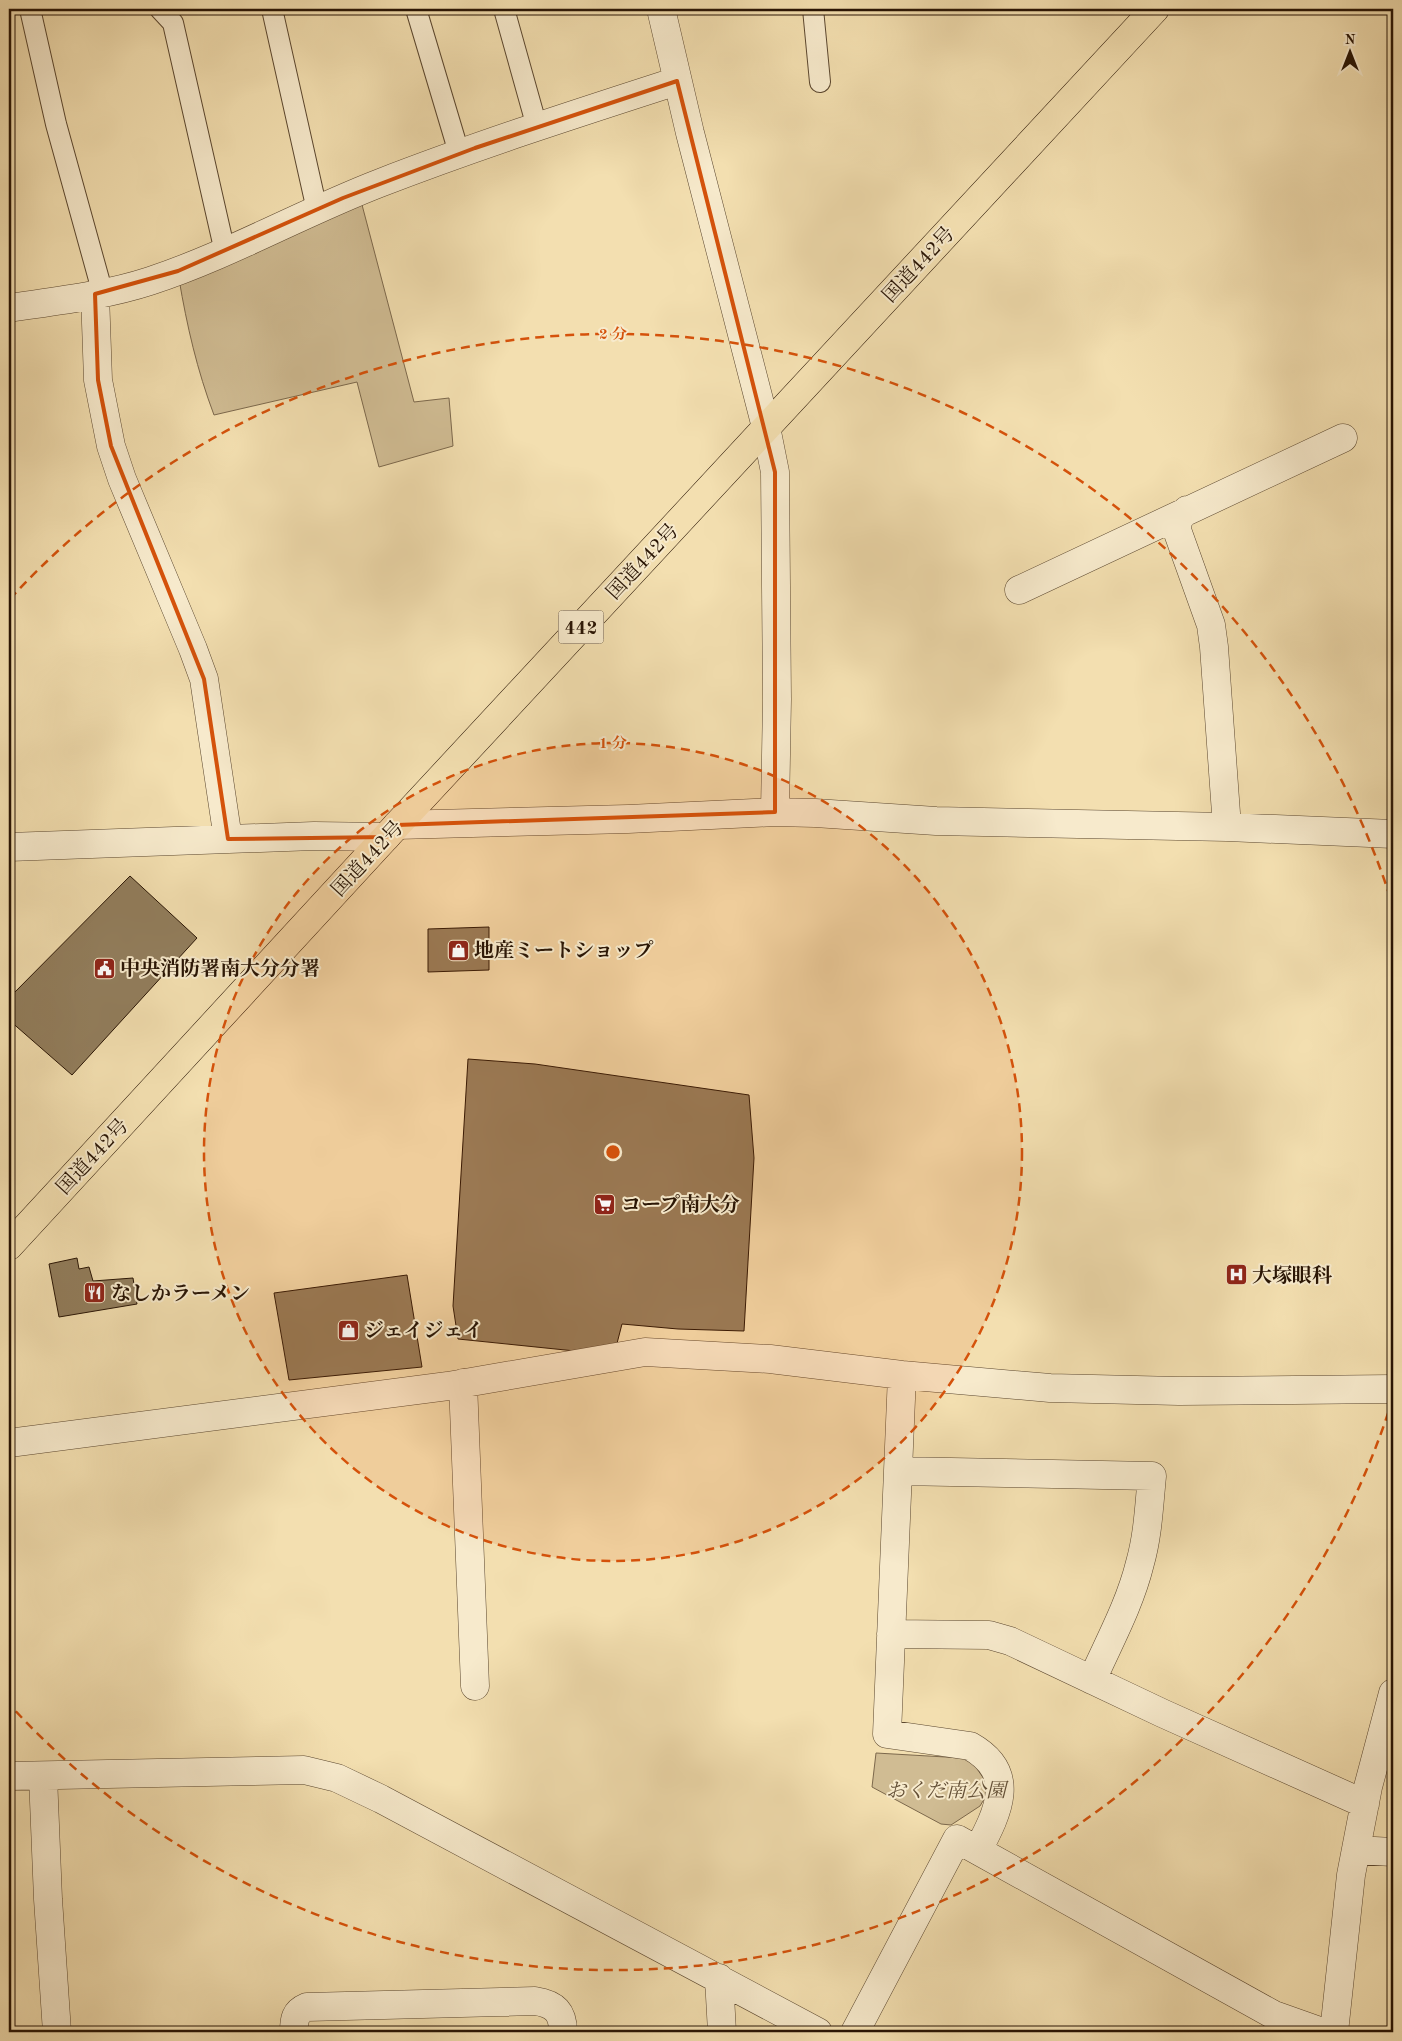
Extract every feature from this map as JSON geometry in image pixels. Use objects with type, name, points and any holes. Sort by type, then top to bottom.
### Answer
[{"type":"highway","name":"国道442号","points":[[9,1246],[391,831],[1155,9]]},
{"type":"street","points":[[661,9],[677,81],[766,427],[775,472],[777,699],[774,812]]},
{"type":"street","points":[[9,308],[99,294],[152,280],[224,252],[379,183],[460,153],[677,81]]},
{"type":"street","points":[[99,294],[98,380],[111,446],[122,479],[204,679],[228,839]]},
{"type":"street","points":[[1018,590],[1343,438]]},
{"type":"street","points":[[1187,510],[1178,519],[1177,530],[1211,626],[1227,827]]},
{"type":"street","points":[[9,847],[314,836],[774,812],[936,820],[1227,827],[1393,834]]},
{"type":"street","points":[[9,1444],[463,1383],[645,1352],[770,1358],[902,1375],[1050,1388],[1189,1391],[1393,1389]]},
{"type":"street","points":[[902,1375],[888,1734],[970,1746],[982,1753],[995,1767],[999,1776],[998,1808],[978,1850]]},
{"type":"street","points":[[463,1383],[475,1686]]},
{"type":"street","points":[[898,1471],[1152,1476],[1146,1539],[1140,1564],[1132,1591],[1092,1680]]},
{"type":"street","points":[[891,1634],[990,1635],[1010,1641],[1364,1804]]},
{"type":"street","points":[[1334,2032],[1351,1875],[1364,1804],[1393,1693]]},
{"type":"street","points":[[9,1776],[304,1770],[338,1778],[381,1798],[818,2032]]},
{"type":"street","points":[[43,1776],[48,1899],[57,2032]]},
{"type":"street","points":[[855,2032],[957,1839],[1274,2014],[1322,2032]]},
{"type":"street","points":[[1356,1850],[1393,1852]]},
{"type":"street","points":[[719,1978],[722,2032]]},
{"type":"street","points":[[294,2032],[296,2014],[308,2007],[535,2002],[549,2004],[556,2008],[562,2020],[564,2032]]},
{"type":"lane","points":[[30,9],[56,124],[99,294]]},
{"type":"lane","points":[[160,9],[173,23],[224,252]]},
{"type":"lane","points":[[272,9],[316,210]]},
{"type":"lane","points":[[416,9],[460,153]]},
{"type":"lane","points":[[504,9],[537,127]]},
{"type":"lane","points":[[813,9],[820,82]]},
{"type":"highlighted area","points":[[677,81],[775,472],[775,812],[397,825],[386,837],[228,839],[204,679],[111,446],[98,380],[95,294],[178,271],[343,198],[475,148]]},
{"type":"green space","points":[[361,201],[414,402],[449,398],[453,446],[379,467],[357,382],[214,415],[193,348],[179,279]]},
{"type":"green space","name":"おくだ南公園","points":[[876,1753],[963,1758],[973,1763],[984,1779],[986,1796],[980,1806],[951,1825],[941,1824],[872,1787]]},
{"type":"building","name":"中央消防署南大分分署","points":[[130,876],[197,938],[72,1075],[9,1020],[9,998]]},
{"type":"building","name":"地産ミートショップ","points":[[489,927],[489,970],[428,972],[428,929]]},
{"type":"building","name":"コープ南大分","points":[[468,1059],[535,1064],[749,1095],[754,1158],[744,1331],[678,1329],[622,1324],[614,1355],[458,1339],[453,1306]]},
{"type":"building","name":"なしかラーメン","points":[[77,1258],[79,1269],[89,1267],[93,1281],[133,1278],[137,1304],[59,1317],[49,1264]]},
{"type":"building","name":"ジェイジェイ","points":[[407,1275],[422,1367],[289,1380],[274,1293]]},
{"type":"place","name":"地産ミートショップ","points":[[458,950]]},
{"type":"place","name":"中央消防署南大分分署","points":[[104,968]]},
{"type":"place","name":"コープ南大分","points":[[605,1204]]},
{"type":"place","name":"大塚眼科","points":[[1236,1275]]},
{"type":"place","name":"なしかラーメン","points":[[95,1293]]},
{"type":"place","name":"ジェイジェイ","points":[[348,1330]]}]
